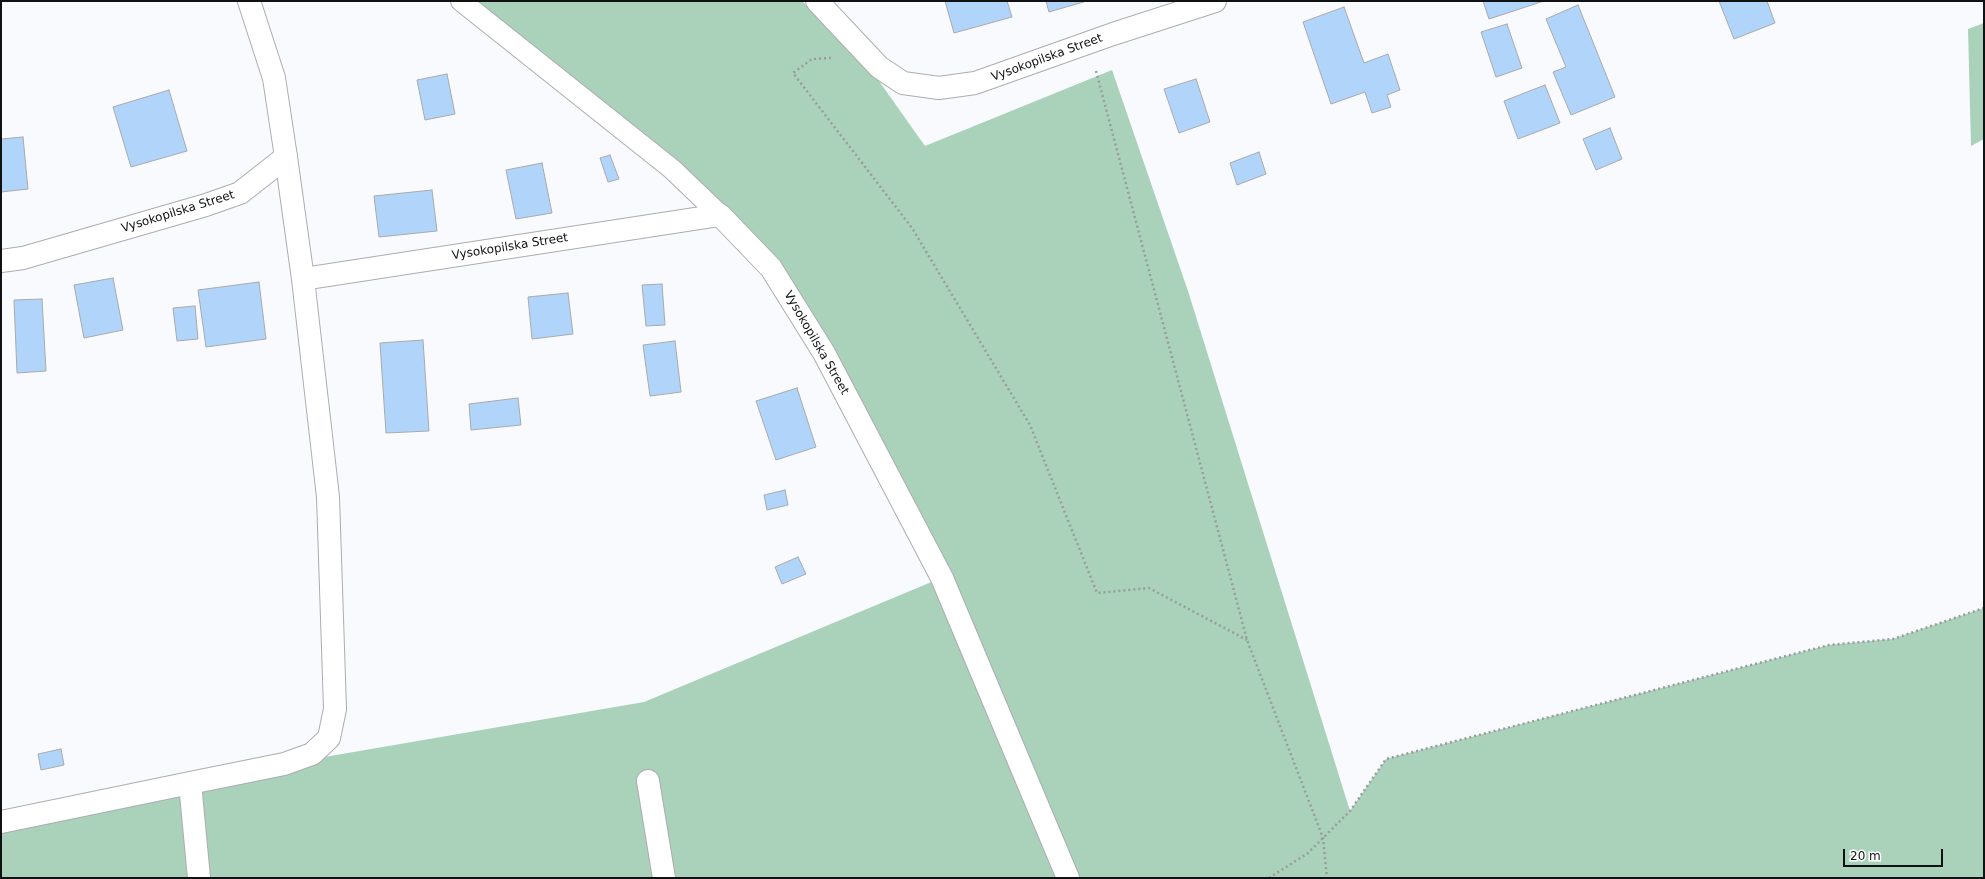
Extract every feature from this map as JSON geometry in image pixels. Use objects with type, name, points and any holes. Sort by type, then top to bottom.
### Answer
[{"type":"street","points":[[1,822],[284,764],[312,754],[329,738],[335,709],[328,497],[303,278],[274,78],[249,1]]},
{"type":"street","name":"Vysokopilska Street","points":[[817,1],[874,62],[902,83],[939,88],[975,83],[1215,1]]},
{"type":"street","name":"Vysokopilska Street","points":[[1,261],[23,258],[206,205],[240,193],[286,157]]},
{"type":"street","name":"Vysokopilska Street","points":[[303,278],[720,216],[771,268],[824,353],[942,578],[1068,878]]},
{"type":"street","points":[[648,781],[664,878]]},
{"type":"street","points":[[190,783],[199,878]]},
{"type":"lane","points":[[461,1],[672,169],[720,216]]},
{"type":"path","points":[[1089,43],[1247,640],[1323,838],[1328,878]]},
{"type":"path","points":[[874,62],[812,59],[793,73],[912,228],[1030,425],[1097,593],[1149,588],[1247,640]]},
{"type":"path","points":[[1269,878],[1308,853],[1350,811],[1386,759],[1829,645],[1893,639],[1984,608]]},
{"type":"green space","points":[[461,1],[802,1],[874,74],[925,146],[1112,70],[1188,291],[1350,811],[1386,759],[1829,645],[1893,639],[1984,608],[1984,878],[1,878],[1,822],[284,764],[644,702],[941,578],[824,353],[720,215]]},
{"type":"green space","points":[[1984,23],[1984,139],[1971,146],[1968,29]]},
{"type":"building","points":[[945,1],[1007,1],[1012,17],[954,33]]},
{"type":"building","points":[[1046,1],[1087,1],[1049,12]]},
{"type":"building","points":[[1483,1],[1544,1],[1489,19]]},
{"type":"building","points":[[1719,1],[1767,1],[1775,23],[1734,39]]},
{"type":"building","points":[[1578,5],[1615,97],[1571,115],[1553,72],[1566,67],[1546,19]]},
{"type":"building","points":[[1344,7],[1364,63],[1388,54],[1400,90],[1387,95],[1391,107],[1372,113],[1365,92],[1331,104],[1303,22]]},
{"type":"building","points":[[1507,24],[1522,68],[1496,77],[1481,32]]},
{"type":"building","points":[[447,74],[455,114],[425,120],[417,80]]},
{"type":"building","points":[[1196,79],[1210,122],[1179,133],[1164,89]]},
{"type":"building","points":[[1545,85],[1560,123],[1518,139],[1504,101]]},
{"type":"building","points":[[169,90],[187,151],[131,167],[113,107]]},
{"type":"building","points":[[1610,128],[1622,159],[1596,170],[1583,139]]},
{"type":"building","points":[[23,137],[28,189],[1,192],[1,139]]},
{"type":"building","points":[[1259,152],[1266,174],[1237,185],[1230,163]]},
{"type":"building","points":[[610,155],[619,179],[608,182],[600,158]]},
{"type":"building","points":[[542,163],[552,213],[516,219],[506,170]]},
{"type":"building","points":[[432,190],[437,231],[379,237],[374,196]]},
{"type":"building","points":[[113,278],[123,330],[84,338],[74,285]]},
{"type":"building","points":[[259,282],[266,339],[206,347],[198,290]]},
{"type":"building","points":[[662,284],[665,325],[646,326],[642,285]]},
{"type":"building","points":[[568,293],[573,334],[532,339],[528,297]]},
{"type":"building","points":[[42,299],[46,371],[17,373],[14,300]]},
{"type":"building","points":[[195,306],[198,339],[177,341],[173,308]]},
{"type":"building","points":[[423,340],[429,431],[386,433],[380,343]]},
{"type":"building","points":[[675,341],[681,392],[650,396],[643,345]]},
{"type":"building","points":[[797,388],[816,447],[776,460],[756,401]]},
{"type":"building","points":[[518,398],[521,425],[471,430],[469,404]]},
{"type":"building","points":[[785,490],[788,505],[767,510],[764,495]]},
{"type":"building","points":[[798,557],[806,574],[782,584],[775,567]]},
{"type":"building","points":[[61,749],[64,765],[41,770],[38,754]]}]
